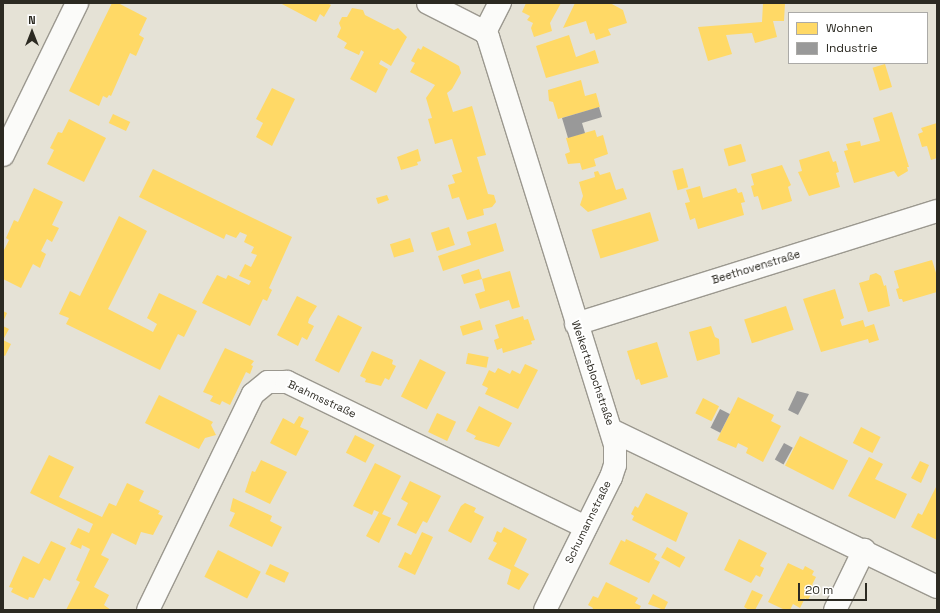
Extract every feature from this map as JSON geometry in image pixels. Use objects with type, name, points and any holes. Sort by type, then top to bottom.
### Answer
[{"type":"street","points":[[3,155],[77,3]]},
{"type":"street","points":[[428,3],[485,32],[500,3]]},
{"type":"street","name":"Weikertsblochstraße","points":[[485,32],[576,324],[611,430],[864,550],[937,587]]},
{"type":"street","name":"Beethovenstraße","points":[[576,324],[937,211]]},
{"type":"street","name":"Brahmsstraße","points":[[148,610],[253,394],[268,382],[287,382],[586,527]]},
{"type":"street","name":"Schumannstraße","points":[[544,610],[586,527],[615,465],[615,445],[611,430]]},
{"type":"street","points":[[835,610],[864,550]]},
{"type":"building: Wohnen","points":[[112,3],[118,3],[147,18],[139,35],[144,38],[136,56],[130,53],[111,96],[109,95],[107,98],[103,96],[99,106],[69,91]]},
{"type":"building: Wohnen","points":[[280,3],[327,3],[331,5],[324,17],[320,14],[316,22]]},
{"type":"building: Wohnen","points":[[526,3],[561,3],[550,23],[552,31],[534,37],[531,28],[533,23],[527,20],[530,16],[522,12]]},
{"type":"building: Wohnen","points":[[575,3],[610,3],[623,10],[627,23],[608,29],[611,35],[596,40],[594,33],[590,34],[586,21],[563,28]]},
{"type":"building: Wohnen","points":[[763,3],[785,3],[784,21],[773,21],[777,37],[755,43],[752,33],[726,35],[732,54],[708,61],[698,27],[762,22]]},
{"type":"building: Wohnen","points":[[352,8],[363,10],[365,15],[394,30],[398,28],[407,37],[391,66],[381,60],[379,64],[388,69],[376,93],[350,79],[364,52],[361,50],[359,55],[344,48],[347,43],[337,37],[341,28],[339,23],[342,17],[347,17]]},
{"type":"building: Wohnen","points":[[569,35],[576,57],[595,50],[599,63],[546,78],[536,46]]},
{"type":"building: Wohnen","points":[[423,46],[459,66],[461,73],[452,89],[447,93],[453,112],[472,106],[486,155],[477,157],[488,194],[494,195],[496,202],[492,207],[483,209],[484,215],[467,220],[459,197],[452,199],[448,185],[455,183],[452,175],[462,172],[452,139],[435,144],[428,119],[432,118],[426,98],[435,85],[410,72],[415,63],[411,61],[418,48],[421,50]]},
{"type":"building: Wohnen","points":[[885,64],[892,87],[880,91],[873,68]]},
{"type":"building: Wohnen","points":[[581,80],[585,96],[596,93],[600,107],[558,119],[553,102],[549,101],[548,90]]},
{"type":"building: Wohnen","points":[[272,88],[295,99],[272,146],[256,137],[263,123],[256,119]]},
{"type":"building: Wohnen","points":[[892,112],[909,167],[907,167],[908,171],[898,177],[894,171],[854,183],[844,151],[848,150],[846,144],[860,141],[861,146],[880,141],[873,118]]},
{"type":"building: Wohnen","points":[[113,114],[130,122],[126,131],[109,123]]},
{"type":"building: Wohnen","points":[[69,119],[106,138],[84,182],[47,164],[54,150],[50,148],[58,132],[62,133]]},
{"type":"building: Wohnen","points":[[937,123],[937,158],[931,160],[927,146],[922,147],[918,134],[923,132],[921,128]]},
{"type":"building: Wohnen","points":[[595,130],[597,137],[603,135],[608,154],[594,159],[596,166],[582,170],[580,163],[568,164],[565,154],[570,152],[566,138]]},
{"type":"building: Wohnen","points":[[741,144],[746,161],[729,166],[724,149]]},
{"type":"building: Wohnen","points":[[418,149],[421,161],[417,162],[418,165],[401,170],[397,157]]},
{"type":"building: Wohnen","points":[[829,151],[833,162],[836,161],[839,172],[836,173],[840,187],[809,196],[798,172],[802,171],[799,160]]},
{"type":"building: Wohnen","points":[[782,165],[791,185],[788,187],[792,201],[762,210],[758,196],[754,197],[751,186],[754,185],[751,174]]},
{"type":"building: Wohnen","points":[[683,168],[688,187],[678,190],[672,171]]},
{"type":"building: Wohnen","points":[[153,169],[292,237],[269,288],[272,290],[267,301],[263,299],[250,326],[202,303],[217,275],[226,279],[228,275],[249,285],[251,281],[239,276],[245,264],[251,267],[257,255],[251,253],[254,247],[244,242],[247,235],[240,232],[236,238],[226,234],[224,239],[139,197]]},
{"type":"building: Wohnen","points":[[598,171],[600,175],[610,172],[616,190],[623,188],[627,199],[588,212],[580,205],[583,196],[579,182],[595,177],[594,172]]},
{"type":"building: Wohnen","points":[[700,186],[703,198],[736,188],[738,193],[742,192],[745,202],[741,203],[744,215],[698,229],[695,218],[690,220],[685,203],[690,202],[686,190]]},
{"type":"building: Wohnen","points":[[34,188],[63,202],[52,225],[59,228],[52,242],[47,239],[41,251],[46,254],[40,268],[33,264],[21,288],[3,279],[3,252],[9,240],[6,238],[14,220],[18,222]]},
{"type":"building: Wohnen","points":[[387,195],[389,200],[378,204],[376,198]]},
{"type":"building: Wohnen","points":[[650,212],[659,241],[600,259],[592,230]]},
{"type":"building: Wohnen","points":[[119,216],[147,231],[108,309],[153,332],[157,324],[147,318],[159,293],[197,311],[184,337],[178,334],[160,370],[66,324],[69,318],[59,314],[70,291],[80,296]]},
{"type":"building: Wohnen","points":[[496,223],[504,251],[443,271],[438,256],[471,245],[467,232]]},
{"type":"building: Wohnen","points":[[449,227],[455,245],[437,251],[431,233]]},
{"type":"building: Wohnen","points":[[410,238],[414,251],[394,258],[390,244]]},
{"type":"building: Wohnen","points":[[932,260],[937,276],[937,292],[903,302],[902,299],[899,299],[896,289],[899,288],[894,271]]},
{"type":"building: Wohnen","points":[[479,269],[482,279],[464,284],[461,275]]},
{"type":"building: Wohnen","points":[[510,271],[520,307],[512,309],[509,300],[480,309],[475,294],[485,291],[482,279]]},
{"type":"building: Wohnen","points":[[876,273],[881,276],[884,286],[886,285],[890,306],[868,312],[859,283],[869,280],[870,275]]},
{"type":"building: Wohnen","points":[[835,289],[844,318],[840,320],[842,326],[863,320],[865,327],[874,324],[879,340],[869,343],[868,339],[821,352],[803,299]]},
{"type":"building: Wohnen","points":[[297,296],[317,306],[308,323],[314,326],[307,340],[302,337],[298,346],[277,335]]},
{"type":"building: Wohnen","points":[[786,306],[794,330],[752,343],[744,320]]},
{"type":"building: Wohnen","points":[[3,311],[7,313],[3,322]]},
{"type":"building: Wohnen","points":[[338,315],[362,327],[339,373],[315,360]]},
{"type":"building: Wohnen","points":[[523,316],[524,320],[528,319],[535,340],[531,341],[532,344],[503,353],[502,348],[497,350],[494,340],[499,338],[495,325]]},
{"type":"building: Wohnen","points":[[480,320],[483,330],[463,336],[460,326]]},
{"type":"building: Wohnen","points":[[3,326],[9,329],[3,340]]},
{"type":"building: Wohnen","points":[[711,326],[715,337],[719,339],[720,354],[697,361],[689,332]]},
{"type":"building: Wohnen","points":[[3,340],[11,344],[5,356],[3,355]]},
{"type":"building: Wohnen","points":[[657,342],[668,377],[641,385],[639,379],[636,380],[627,351]]},
{"type":"building: Wohnen","points":[[225,348],[254,361],[251,365],[253,366],[250,374],[246,372],[230,405],[222,401],[220,405],[210,401],[213,396],[203,392]]},
{"type":"building: Wohnen","points":[[372,351],[393,360],[392,364],[396,366],[389,380],[385,378],[381,386],[365,382],[366,379],[360,376]]},
{"type":"building: Wohnen","points":[[468,353],[489,357],[487,368],[466,364]]},
{"type":"building: Wohnen","points":[[420,359],[446,372],[427,410],[401,396]]},
{"type":"building: Wohnen","points":[[525,364],[538,370],[518,409],[485,394],[488,388],[482,385],[489,370],[495,373],[498,368],[510,374],[512,370],[520,374]]},
{"type":"building: Wohnen","points":[[159,395],[213,422],[211,425],[216,435],[205,438],[199,449],[145,423]]},
{"type":"building: Wohnen","points":[[738,397],[774,415],[771,421],[781,426],[763,462],[746,453],[748,448],[738,443],[736,448],[717,440]]},
{"type":"building: Wohnen","points":[[703,398],[719,406],[711,421],[695,413]]},
{"type":"building: Wohnen","points":[[479,406],[512,423],[499,447],[474,439],[476,436],[466,431]]},
{"type":"building: Wohnen","points":[[437,413],[456,422],[447,441],[428,432]]},
{"type":"building: Wohnen","points":[[299,416],[304,418],[300,427],[309,431],[296,456],[270,443],[283,418],[294,424]]},
{"type":"building: Wohnen","points":[[861,427],[881,437],[872,453],[853,443]]},
{"type":"building: Wohnen","points":[[355,435],[375,445],[366,463],[346,453]]},
{"type":"building: Wohnen","points":[[800,436],[848,461],[833,490],[785,465]]},
{"type":"building: Wohnen","points":[[49,455],[74,467],[59,497],[102,517],[109,503],[116,506],[127,483],[144,491],[139,501],[160,511],[158,514],[163,516],[153,535],[141,532],[136,545],[112,533],[101,555],[109,559],[94,587],[109,595],[104,605],[111,610],[66,610],[80,582],[76,580],[90,549],[82,545],[81,549],[70,544],[78,528],[89,533],[93,524],[30,493]]},
{"type":"building: Wohnen","points":[[869,457],[883,464],[875,479],[907,494],[895,519],[848,496]]},
{"type":"building: Wohnen","points":[[261,460],[287,472],[270,504],[245,492],[252,471],[255,472]]},
{"type":"building: Wohnen","points":[[920,461],[929,465],[921,483],[911,478]]},
{"type":"building: Wohnen","points":[[375,463],[401,476],[382,514],[391,518],[379,543],[366,536],[379,512],[374,510],[372,515],[353,506]]},
{"type":"building: Wohnen","points":[[410,481],[441,496],[427,523],[423,521],[416,534],[397,525],[408,503],[401,499]]},
{"type":"building: Wohnen","points":[[937,485],[937,540],[911,527],[918,513],[922,515]]},
{"type":"building: Wohnen","points":[[646,493],[688,513],[676,542],[632,520],[634,516],[631,514],[635,506],[638,508]]},
{"type":"building: Wohnen","points":[[233,498],[272,516],[270,521],[282,527],[272,547],[229,526],[235,513],[230,511]]},
{"type":"building: Wohnen","points":[[465,503],[476,508],[474,512],[484,517],[471,543],[448,531],[461,506]]},
{"type":"building: Wohnen","points":[[504,527],[527,539],[514,566],[529,574],[519,590],[507,584],[511,570],[488,559],[497,543],[493,541],[497,531],[501,533]]},
{"type":"building: Wohnen","points":[[422,532],[433,537],[415,575],[398,567],[405,552],[411,555]]},
{"type":"building: Wohnen","points":[[626,539],[657,554],[654,559],[660,562],[649,583],[609,564],[621,540],[625,542]]},
{"type":"building: Wohnen","points":[[739,539],[767,553],[760,566],[764,568],[760,577],[756,575],[751,583],[724,570]]},
{"type":"building: Wohnen","points":[[51,541],[66,548],[50,581],[44,578],[34,598],[29,597],[28,600],[11,592],[13,588],[9,587],[23,556],[39,564]]},
{"type":"building: Wohnen","points":[[667,547],[685,557],[680,568],[661,557]]},
{"type":"building: Wohnen","points":[[218,550],[261,572],[247,599],[204,577]]},
{"type":"building: Wohnen","points":[[788,563],[803,570],[805,566],[814,571],[812,575],[816,577],[812,585],[815,587],[808,600],[805,598],[800,608],[793,604],[790,610],[785,610],[768,602]]},
{"type":"building: Wohnen","points":[[270,564],[289,573],[284,583],[265,574]]},
{"type":"building: Wohnen","points":[[606,582],[638,598],[635,603],[641,606],[639,610],[592,610],[593,608],[588,605],[593,596],[598,598]]},
{"type":"building: Wohnen","points":[[752,590],[763,595],[755,610],[749,610],[744,607]]},
{"type":"building: Wohnen","points":[[653,594],[668,602],[664,610],[648,604]]},
{"type":"building: Industrie","points":[[599,107],[602,117],[582,123],[585,133],[568,138],[562,118]]},
{"type":"building: Industrie","points":[[797,391],[809,394],[798,415],[788,410]]},
{"type":"building: Industrie","points":[[720,409],[730,414],[720,433],[710,428]]},
{"type":"building: Industrie","points":[[784,443],[793,448],[784,464],[775,460]]}]
